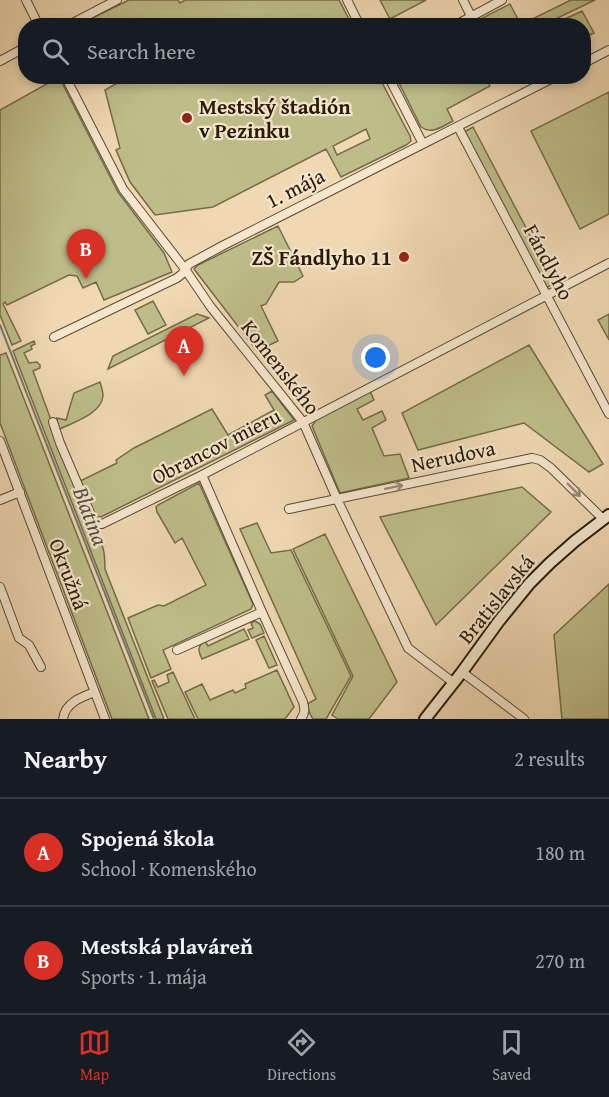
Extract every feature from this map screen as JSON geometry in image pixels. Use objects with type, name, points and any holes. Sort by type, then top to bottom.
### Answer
[{"type":"main road","name":"Bratislavská","points":[[425,719],[529,584],[550,563],[606,517]]},
{"type":"street","points":[[26,0],[35,18]]},
{"type":"street","points":[[82,18],[117,0]]},
{"type":"street","points":[[346,0],[356,18]]},
{"type":"street","points":[[463,0],[471,16]]},
{"type":"street","points":[[468,18],[502,0]]},
{"type":"street","points":[[591,59],[609,50]]},
{"type":"street","points":[[0,61],[18,51]]},
{"type":"street","name":"Komenského","points":[[69,84],[123,189],[185,269],[210,306],[303,422],[408,648],[454,682]]},
{"type":"street","points":[[392,84],[423,144]]},
{"type":"street","name":"1. mája","points":[[54,337],[177,278],[189,264],[245,234],[541,84]]},
{"type":"street","name":"Fándlyho","points":[[458,127],[609,414]]},
{"type":"street","name":"Obrancov mieru","points":[[53,422],[93,520],[97,524],[102,524],[609,263]]},
{"type":"street","name":"Okružná","points":[[0,441],[105,719]]},
{"type":"street","name":"Nerudova","points":[[289,509],[536,458],[545,462],[606,517]]},
{"type":"street","points":[[202,474],[303,702],[305,708],[301,719]]},
{"type":"street","points":[[0,500],[20,492]]},
{"type":"street","points":[[0,587],[20,638],[29,645],[42,667]]},
{"type":"street","points":[[177,650],[262,612]]},
{"type":"street","points":[[462,672],[524,719]]},
{"type":"street","points":[[63,719],[64,713],[76,699],[95,692]]},
{"type":"shaded area","points":[[129,0],[178,0],[180,3],[185,0],[339,0],[348,18],[92,18]]},
{"type":"shaded area","points":[[380,0],[426,0],[392,18],[389,18]]},
{"type":"shaded area","points":[[571,0],[595,0],[558,18],[534,18]]},
{"type":"shaded area","points":[[510,4],[517,18],[483,18]]},
{"type":"shaded area","points":[[582,11],[586,18],[567,18]]},
{"type":"shaded area","points":[[46,84],[63,84],[118,192],[164,253],[172,272],[104,300],[96,282],[83,288],[77,276],[69,275],[7,305],[5,302],[3,304],[21,341],[12,345],[0,315],[0,110]]},
{"type":"shaded area","points":[[116,84],[383,84],[411,141],[341,177],[326,149],[213,207],[155,215],[130,182],[116,150],[120,148],[105,90]],"holes":[[[366,129],[370,139],[337,155],[333,146]]]},
{"type":"shaded area","points":[[400,84],[489,84],[490,86],[447,109],[453,121],[437,129],[429,130],[421,127]]},
{"type":"shaded area","points":[[609,92],[609,214],[580,229],[531,131]]},
{"type":"shaded area","points":[[473,127],[555,283],[546,288],[464,132]]},
{"type":"shaded area","points":[[278,226],[303,276],[294,282],[279,282],[266,304],[261,306],[278,341],[257,351],[194,269]]},
{"type":"shaded area","points":[[153,301],[166,325],[148,334],[135,310]]},
{"type":"shaded area","points":[[197,314],[209,318],[108,369],[113,356]]},
{"type":"shaded area","points":[[609,314],[609,340],[598,320]]},
{"type":"shaded area","points":[[34,341],[32,349],[24,353],[29,363],[37,362],[40,365],[40,368],[33,371],[91,529],[101,543],[105,569],[164,719],[156,719],[13,351]]},
{"type":"shaded area","points":[[529,345],[603,464],[589,472],[524,423],[418,450],[402,413]]},
{"type":"shaded area","points":[[6,353],[149,719],[112,719],[0,423],[0,355]]},
{"type":"shaded area","points":[[100,382],[103,396],[97,408],[86,417],[60,429],[57,418],[66,420],[74,393]]},
{"type":"shaded area","points":[[272,391],[294,420],[101,517],[94,515],[80,481],[117,463],[116,460],[134,448],[212,409],[228,435],[274,410],[265,395]]},
{"type":"shaded area","points":[[370,391],[374,400],[357,409],[363,420],[382,411],[386,420],[372,428],[384,456],[400,454],[409,478],[340,493],[312,426],[316,420]]},
{"type":"shaded area","points":[[199,483],[253,604],[251,609],[163,650],[171,669],[151,678],[128,618],[158,605],[164,606],[206,585],[182,538],[175,543],[156,507]]},
{"type":"shaded area","points":[[522,487],[551,512],[436,625],[380,517]]},
{"type":"shaded area","points":[[257,523],[271,553],[291,550],[351,676],[326,719],[313,719],[310,714],[307,704],[316,699],[240,529]]},
{"type":"shaded area","points":[[325,534],[397,682],[369,719],[338,719],[332,715],[353,676],[293,549]]},
{"type":"shaded area","points":[[609,584],[609,719],[562,719],[554,635]]},
{"type":"shaded area","points":[[255,621],[260,624],[264,633],[252,638],[248,630],[253,628],[251,623]]},
{"type":"shaded area","points":[[244,629],[249,639],[202,659],[199,649],[205,641],[208,646]]},
{"type":"shaded area","points":[[264,636],[277,665],[269,668],[256,640]]},
{"type":"shaded area","points":[[277,670],[294,707],[285,719],[198,719],[185,692],[202,684],[210,700],[233,690],[235,693],[246,688],[245,684]]},
{"type":"shaded area","points":[[173,672],[195,719],[168,719],[152,681],[154,680],[158,687],[169,682],[167,675]]},
{"type":"waterway","name":"Blatina","points":[[0,325],[154,719]]},
{"type":"place","name":"Mestský štadión v Pezinku","points":[[187,118]]},
{"type":"place","name":"ZŠ Fándlyho 11","points":[[404,257]]},
{"type":"place","name":"Mestská plaváreň","points":[[86,279]]},
{"type":"place","name":"Spojená škola","points":[[184,376]]}]
